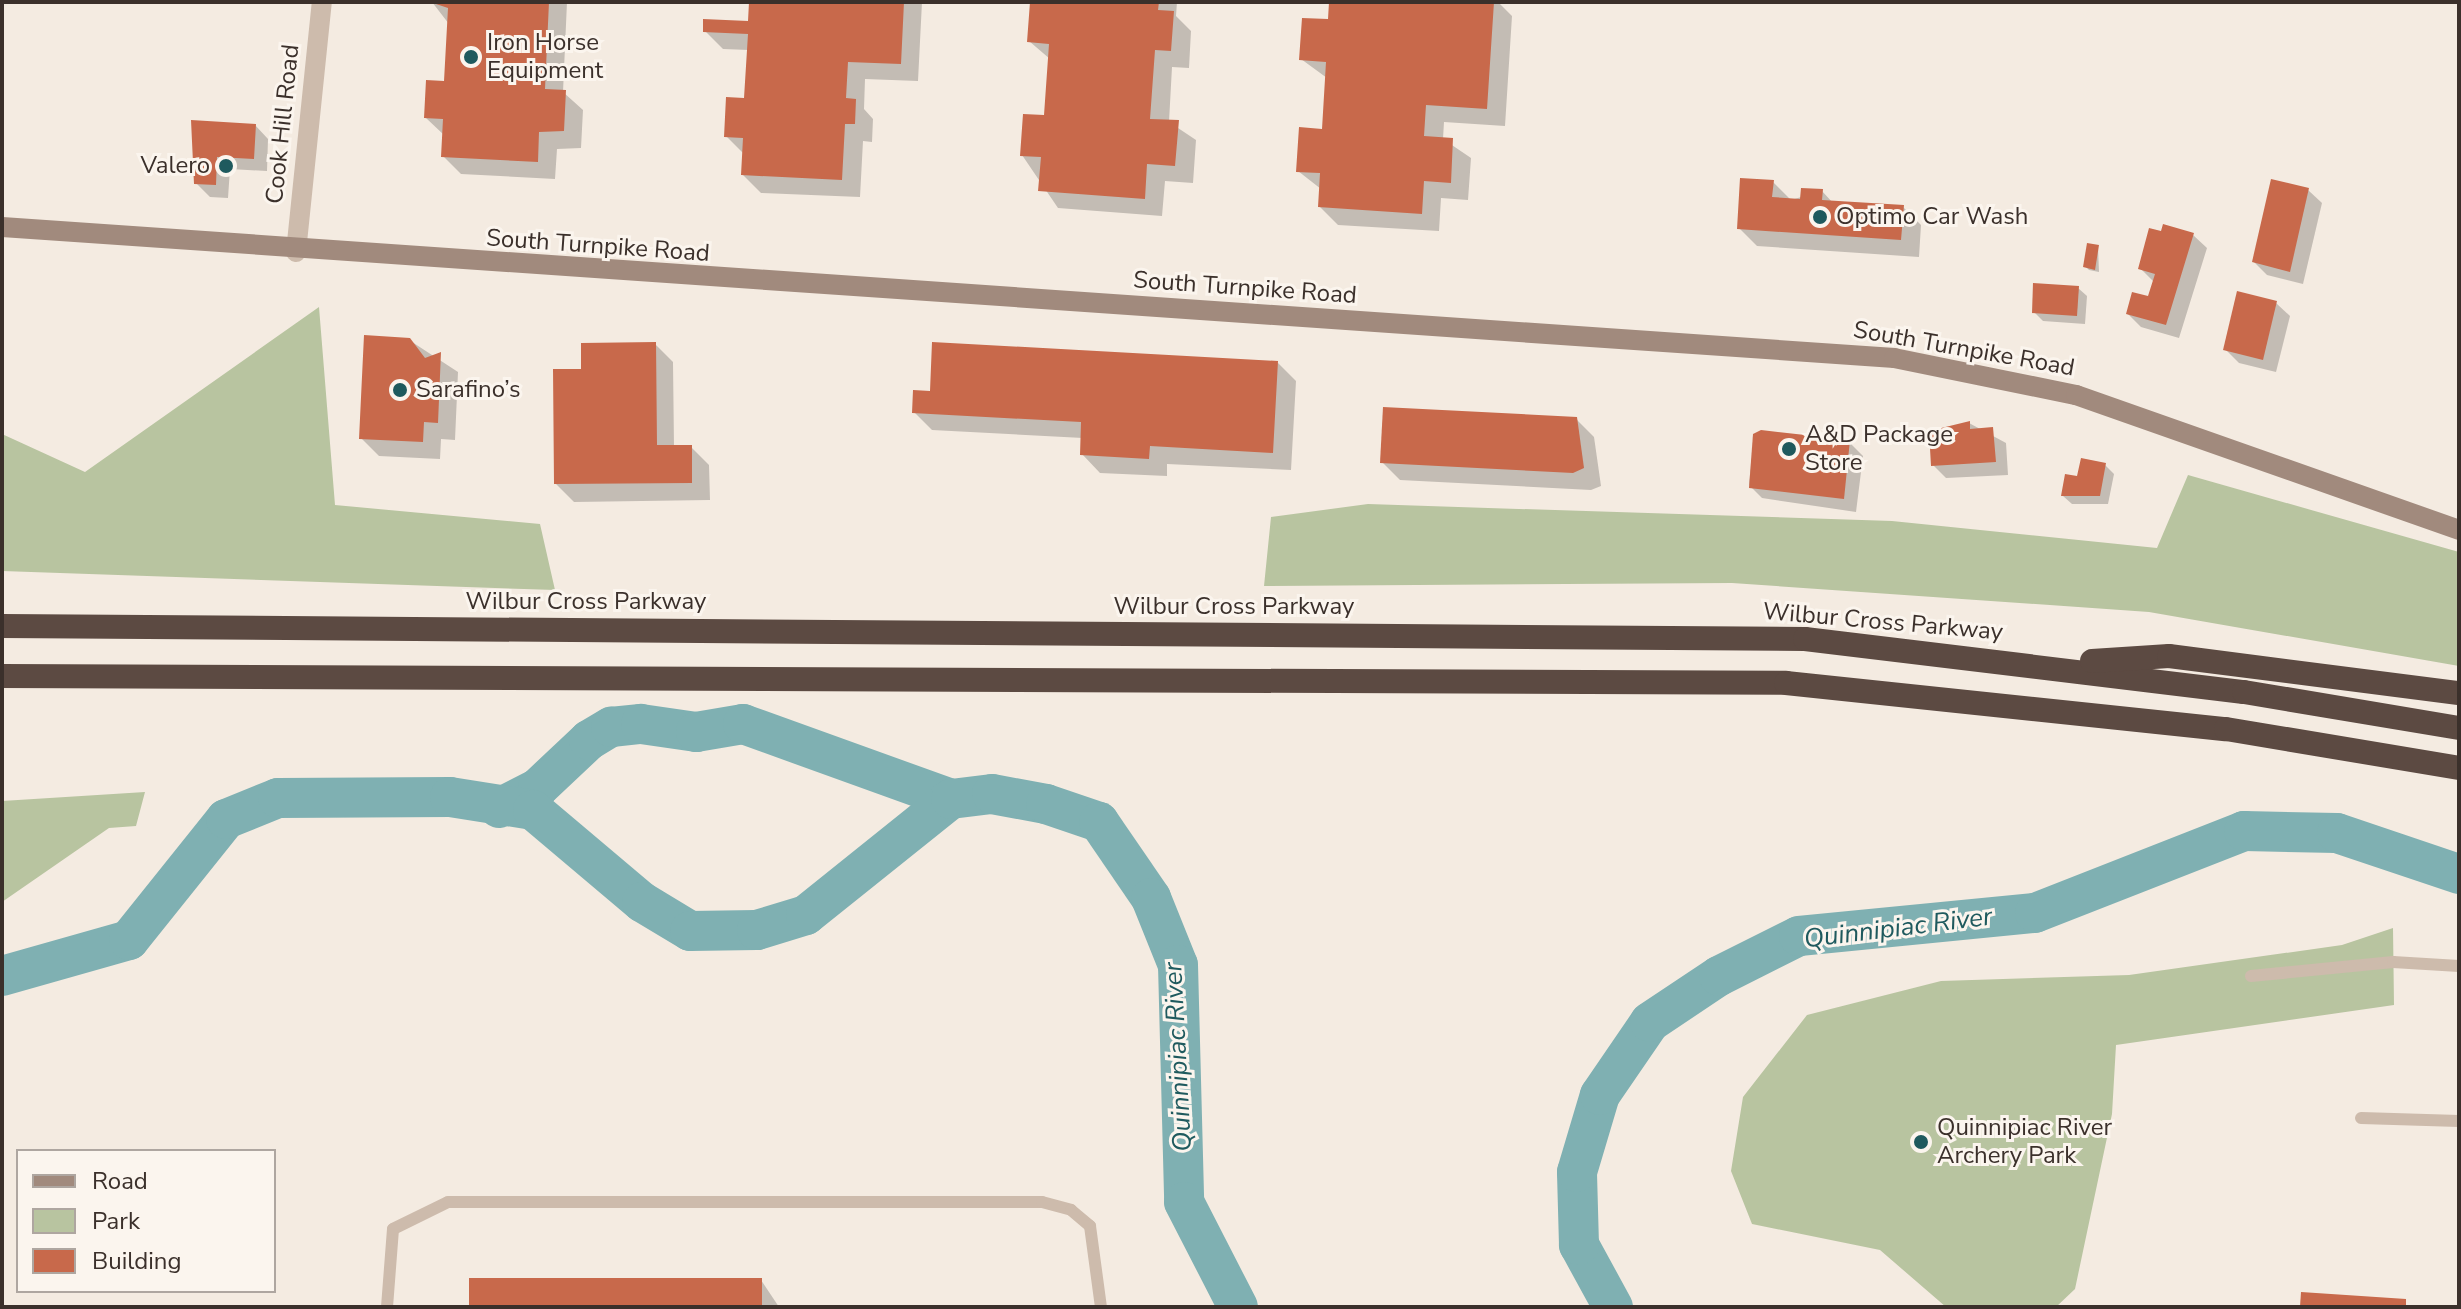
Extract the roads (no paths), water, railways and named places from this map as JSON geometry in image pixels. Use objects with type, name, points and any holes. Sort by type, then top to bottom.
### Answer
[{"type":"highway","name":"Wilbur Cross Parkway","points":[[2,626],[1805,639],[2037,664],[2459,728]]},
{"type":"highway","points":[[2037,664],[2169,656],[2459,693]]},
{"type":"highway","points":[[2,676],[1786,683],[2226,729],[2459,768]]},
{"type":"main road","name":"South Turnpike Road","points":[[2,227],[296,252],[1894,358],[2076,395],[2459,530]]},
{"type":"street","name":"Cook Hill Road","points":[[296,252],[322,2]]},
{"type":"lane","points":[[2251,976],[2393,962],[2459,966]]},
{"type":"lane","points":[[2361,1118],[2459,1121]]},
{"type":"lane","points":[[387,1307],[393,1229],[448,1202],[1042,1202],[1071,1210],[1090,1226],[1101,1307]]},
{"type":"waterway","name":"Quinnipiac River","points":[[499,808],[538,788],[589,740],[611,727],[641,724],[696,732],[743,724],[951,799]]},
{"type":"waterway","name":"Quinnipiac River","points":[[2,976],[129,940],[226,819],[278,798],[450,797],[533,810],[642,902],[690,931],[757,930],[806,915],[951,799],[992,794],[1046,804],[1099,822],[1151,898],[1178,965],[1184,1202],[1238,1307]]},
{"type":"waterway","name":"Quinnipiac River","points":[[1613,1307],[1579,1245],[1577,1172],[1600,1095],[1650,1022],[1719,976],[1799,936],[2035,913],[2244,831],[2337,833],[2459,874]]},
{"type":"place","name":"Iron Horse Equipment","points":[[471,57]]},
{"type":"place","name":"Valero","points":[[226,166]]},
{"type":"place","name":"Optimo Car Wash","points":[[1820,217]]},
{"type":"place","name":"Sarafino’s","points":[[400,390]]},
{"type":"place","name":"A&D Package Store","points":[[1789,449]]},
{"type":"place","name":"Quinnipiac River Archery Park","points":[[1921,1142]]}]
